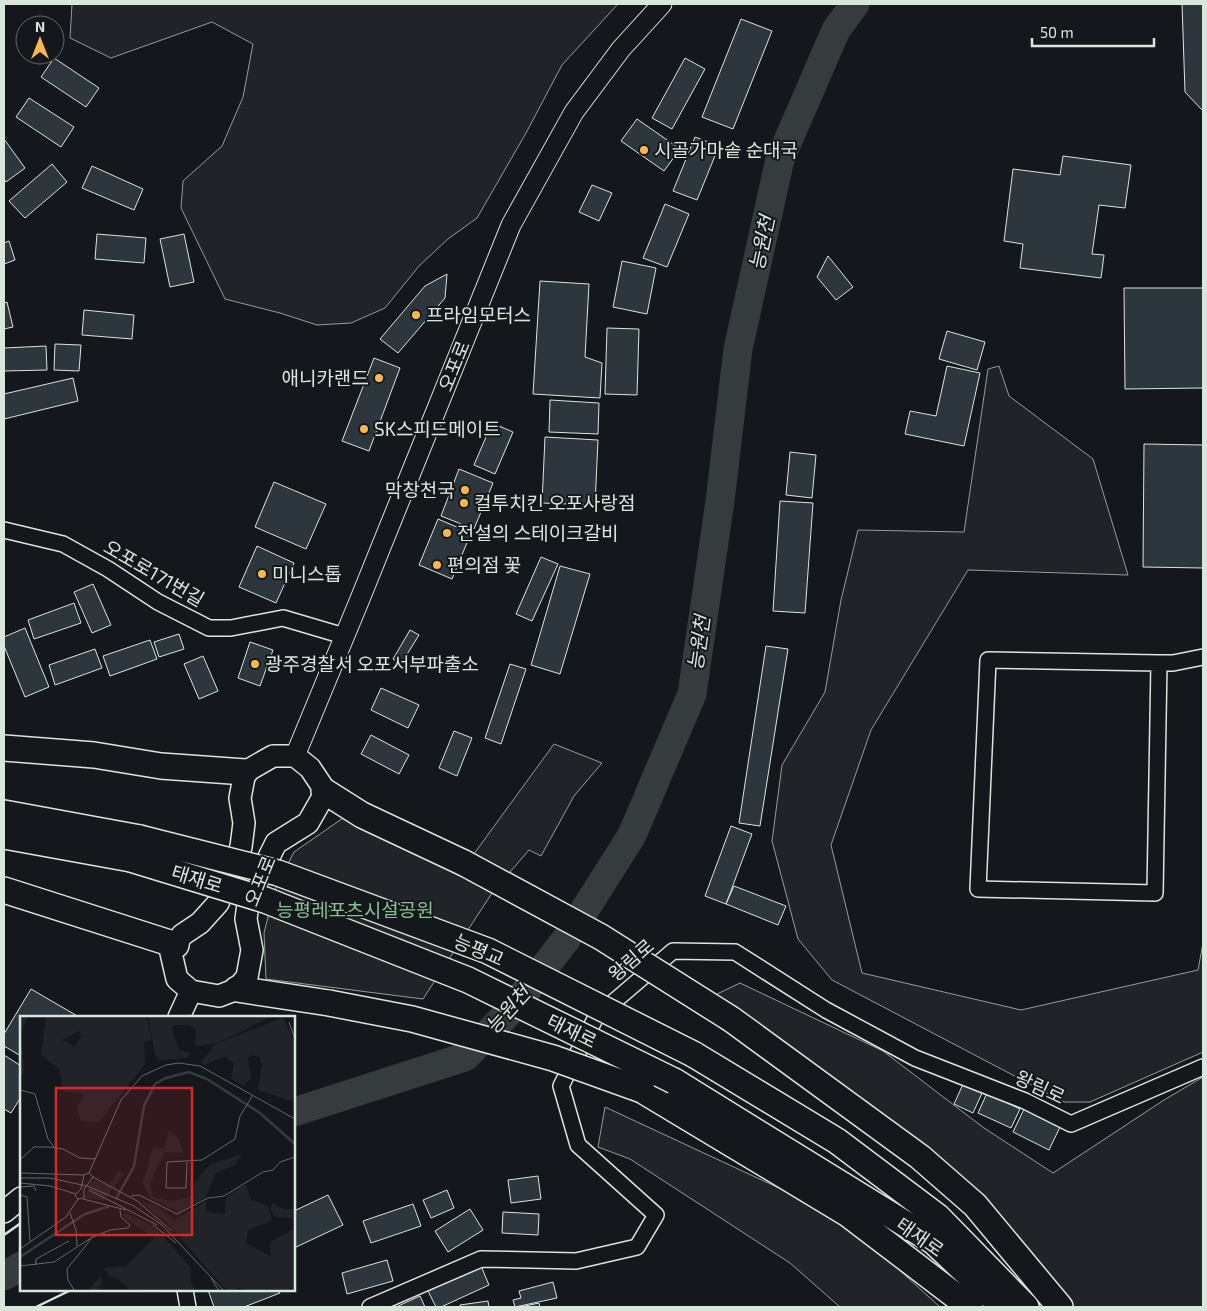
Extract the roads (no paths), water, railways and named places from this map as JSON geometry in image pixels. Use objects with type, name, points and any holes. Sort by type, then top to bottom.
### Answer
[{"type":"highway","points":[[4,748],[94,755],[161,766],[245,772]]},
{"type":"highway","points":[[324,791],[362,815],[464,862],[601,937],[731,1019],[920,1157],[948,1181],[975,1205],[1060,1307]]},
{"type":"highway","name":"태재로","points":[[4,813],[136,849],[468,980],[674,1081],[933,1242],[1003,1307]]},
{"type":"highway","name":"태재로","points":[[4,836],[136,849]]},
{"type":"highway","name":"능평교","points":[[136,849],[278,873],[488,951],[693,1054]]},
{"type":"highway","points":[[4,890],[176,945]]},
{"type":"highway","points":[[237,989],[329,1003],[412,1019],[553,1058],[642,1090],[848,1214],[970,1307]]},
{"type":"highway","name":"태재로","points":[[693,1054],[837,1141],[938,1217],[1026,1307]]},
{"type":"main road","points":[[245,772],[273,756],[295,756],[310,768],[324,791]]},
{"type":"main road","name":"오포로","points":[[176,945],[182,935],[200,923],[218,903],[237,857],[244,823],[240,798],[245,772]]},
{"type":"main road","name":"오포로","points":[[237,989],[247,977],[252,950],[246,919],[249,897],[276,842],[308,823],[324,795],[324,791]]},
{"type":"main road","points":[[176,945],[171,953],[177,979],[191,992],[219,996],[237,989]]},
{"type":"main road","points":[[179,1016],[191,992]]},
{"type":"main road","points":[[4,1212],[20,1199]]},
{"type":"street","name":"오포로","points":[[295,756],[511,225],[574,112],[621,49],[662,4]]},
{"type":"street","name":"오포로171번길","points":[[4,530],[64,544],[108,569],[158,602],[209,628],[231,628],[283,618],[344,636]]},
{"type":"street","points":[[1159,663],[1155,893],[978,889],[988,660],[1173,663],[1203,657]]},
{"type":"street","name":"왕림로","points":[[370,1307],[481,1259],[576,1261],[637,1247],[656,1215],[578,1145],[561,1086],[596,1018],[673,951],[735,952],[826,1010],[915,1058],[1025,1101],[1071,1124],[1203,1067]]},
{"type":"street","points":[[185,1291],[188,1307]]},
{"type":"waterway","name":"능원천","points":[[295,1112],[465,1057],[511,1010],[567,938],[632,835],[692,694],[720,501],[738,349],[780,159],[836,30],[855,4]]},
{"type":"waterway","name":"능원천","points":[[4,1276],[20,1267]]},
{"type":"place","name":"시골가마솥 순대국","points":[[644,150]]},
{"type":"place","name":"프라임모터스","points":[[416,315]]},
{"type":"place","name":"애니카랜드","points":[[379,378]]},
{"type":"place","name":"SK스피드메이트","points":[[364,429]]},
{"type":"place","name":"막창천국","points":[[465,490]]},
{"type":"place","name":"컬투치킨 오포사랑점","points":[[464,503]]},
{"type":"place","name":"전설의 스테이크갈비","points":[[447,533]]},
{"type":"place","name":"편의점 꽃","points":[[437,565]]},
{"type":"place","name":"미니스톱","points":[[262,574]]},
{"type":"place","name":"광주경찰서 오포서부파출소","points":[[255,664]]},
{"type":"park label","name":"능평레포츠시설공원","points":[[355,910]]}]
